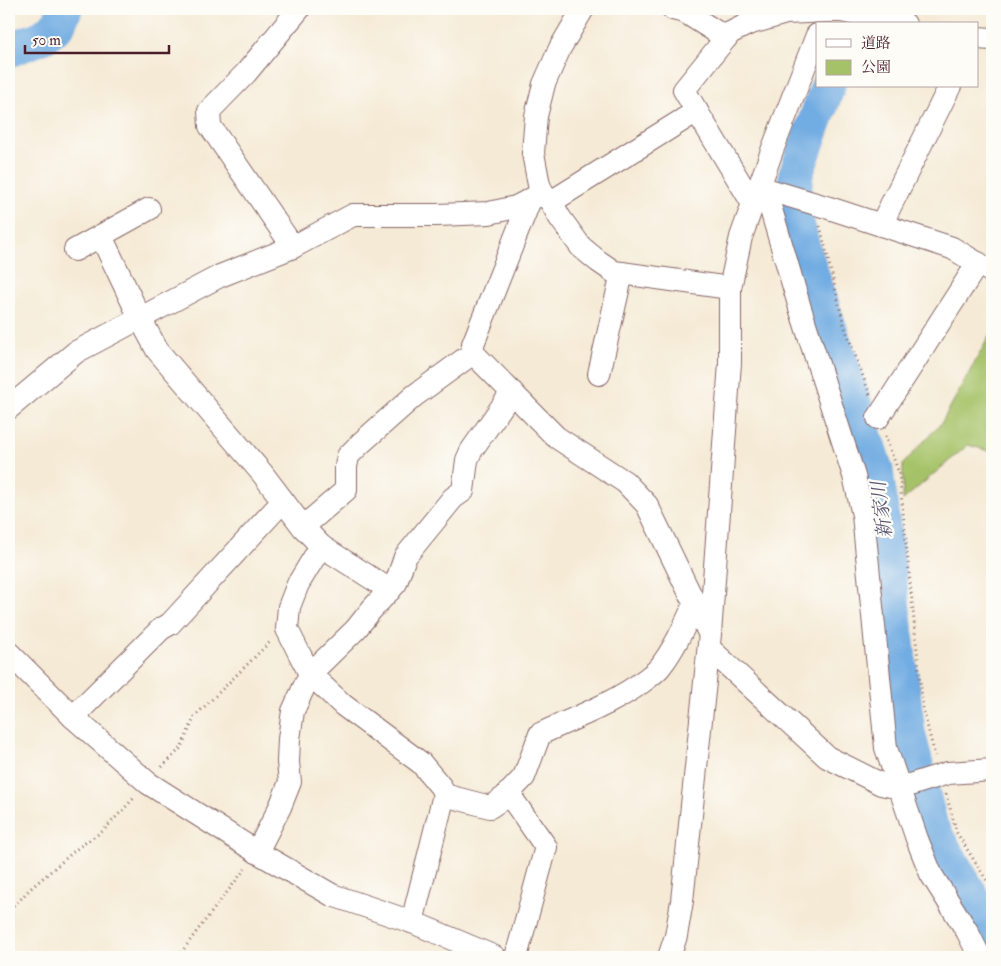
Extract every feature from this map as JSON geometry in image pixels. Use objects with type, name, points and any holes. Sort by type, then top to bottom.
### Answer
[{"type":"street","points":[[293,247],[210,126],[209,111],[246,73],[300,9]]},
{"type":"street","points":[[583,9],[560,48],[544,84],[536,116],[533,153],[541,198],[473,344],[474,353],[556,437],[625,482],[647,505],[695,603],[709,641],[827,757],[881,784],[900,788],[944,774],[992,770]]},
{"type":"street","points":[[673,9],[685,12],[726,38]]},
{"type":"street","points":[[900,22],[875,13],[786,13],[748,24],[730,33],[684,90],[697,110],[763,193],[854,476],[863,515],[886,748],[931,874],[967,932],[980,957]]},
{"type":"street","points":[[669,957],[676,936],[682,901],[709,641],[730,363],[730,288],[741,237],[763,193],[816,38]]},
{"type":"street","points":[[978,38],[992,39]]},
{"type":"street","points":[[881,225],[949,88]]},
{"type":"street","points":[[9,408],[76,352],[220,276],[293,247],[353,215],[489,213],[516,207],[541,198],[697,110]]},
{"type":"street","points":[[763,193],[821,205],[952,248],[985,268],[878,418]]},
{"type":"street","points":[[541,198],[560,218],[581,247],[614,272],[730,288]]},
{"type":"street","points":[[75,250],[148,209]]},
{"type":"street","points":[[101,236],[157,350],[262,473],[303,527],[321,546],[390,590]]},
{"type":"street","points":[[599,374],[622,273]]},
{"type":"street","points":[[303,527],[346,490],[348,456],[361,442],[414,396],[474,353]]},
{"type":"street","points":[[257,852],[280,807],[290,782],[288,762],[293,711],[310,674],[356,630],[396,583],[405,557],[453,498],[463,491],[467,460],[471,450],[512,392]]},
{"type":"street","points":[[72,717],[161,628],[170,624],[283,501]]},
{"type":"street","points":[[321,546],[298,584],[289,607],[287,629],[310,674],[343,705],[421,763],[441,787],[444,795],[412,922]]},
{"type":"street","points":[[444,795],[490,808],[505,797],[524,776],[540,734],[601,706],[636,687],[659,669],[681,633],[695,603]]},
{"type":"street","points":[[9,653],[72,717],[148,783],[257,852],[332,895],[412,922],[495,957]]},
{"type":"street","points":[[508,793],[546,847],[516,957]]},
{"type":"path","points":[[821,205],[844,325],[899,473],[922,709],[944,774],[957,833],[992,889]]},
{"type":"path","points":[[9,908],[79,847],[104,831],[181,748],[195,716],[288,625]]},
{"type":"path","points":[[178,957],[257,852]]},
{"type":"green space","points":[[992,331],[992,452],[968,445],[903,500],[903,464],[942,422]]},
{"type":"waterway","points":[[9,50],[43,37],[58,25],[65,9]]},
{"type":"waterway","name":"新家川","points":[[827,88],[796,174],[793,205],[802,244],[876,470],[908,732],[931,827],[992,931]]}]
